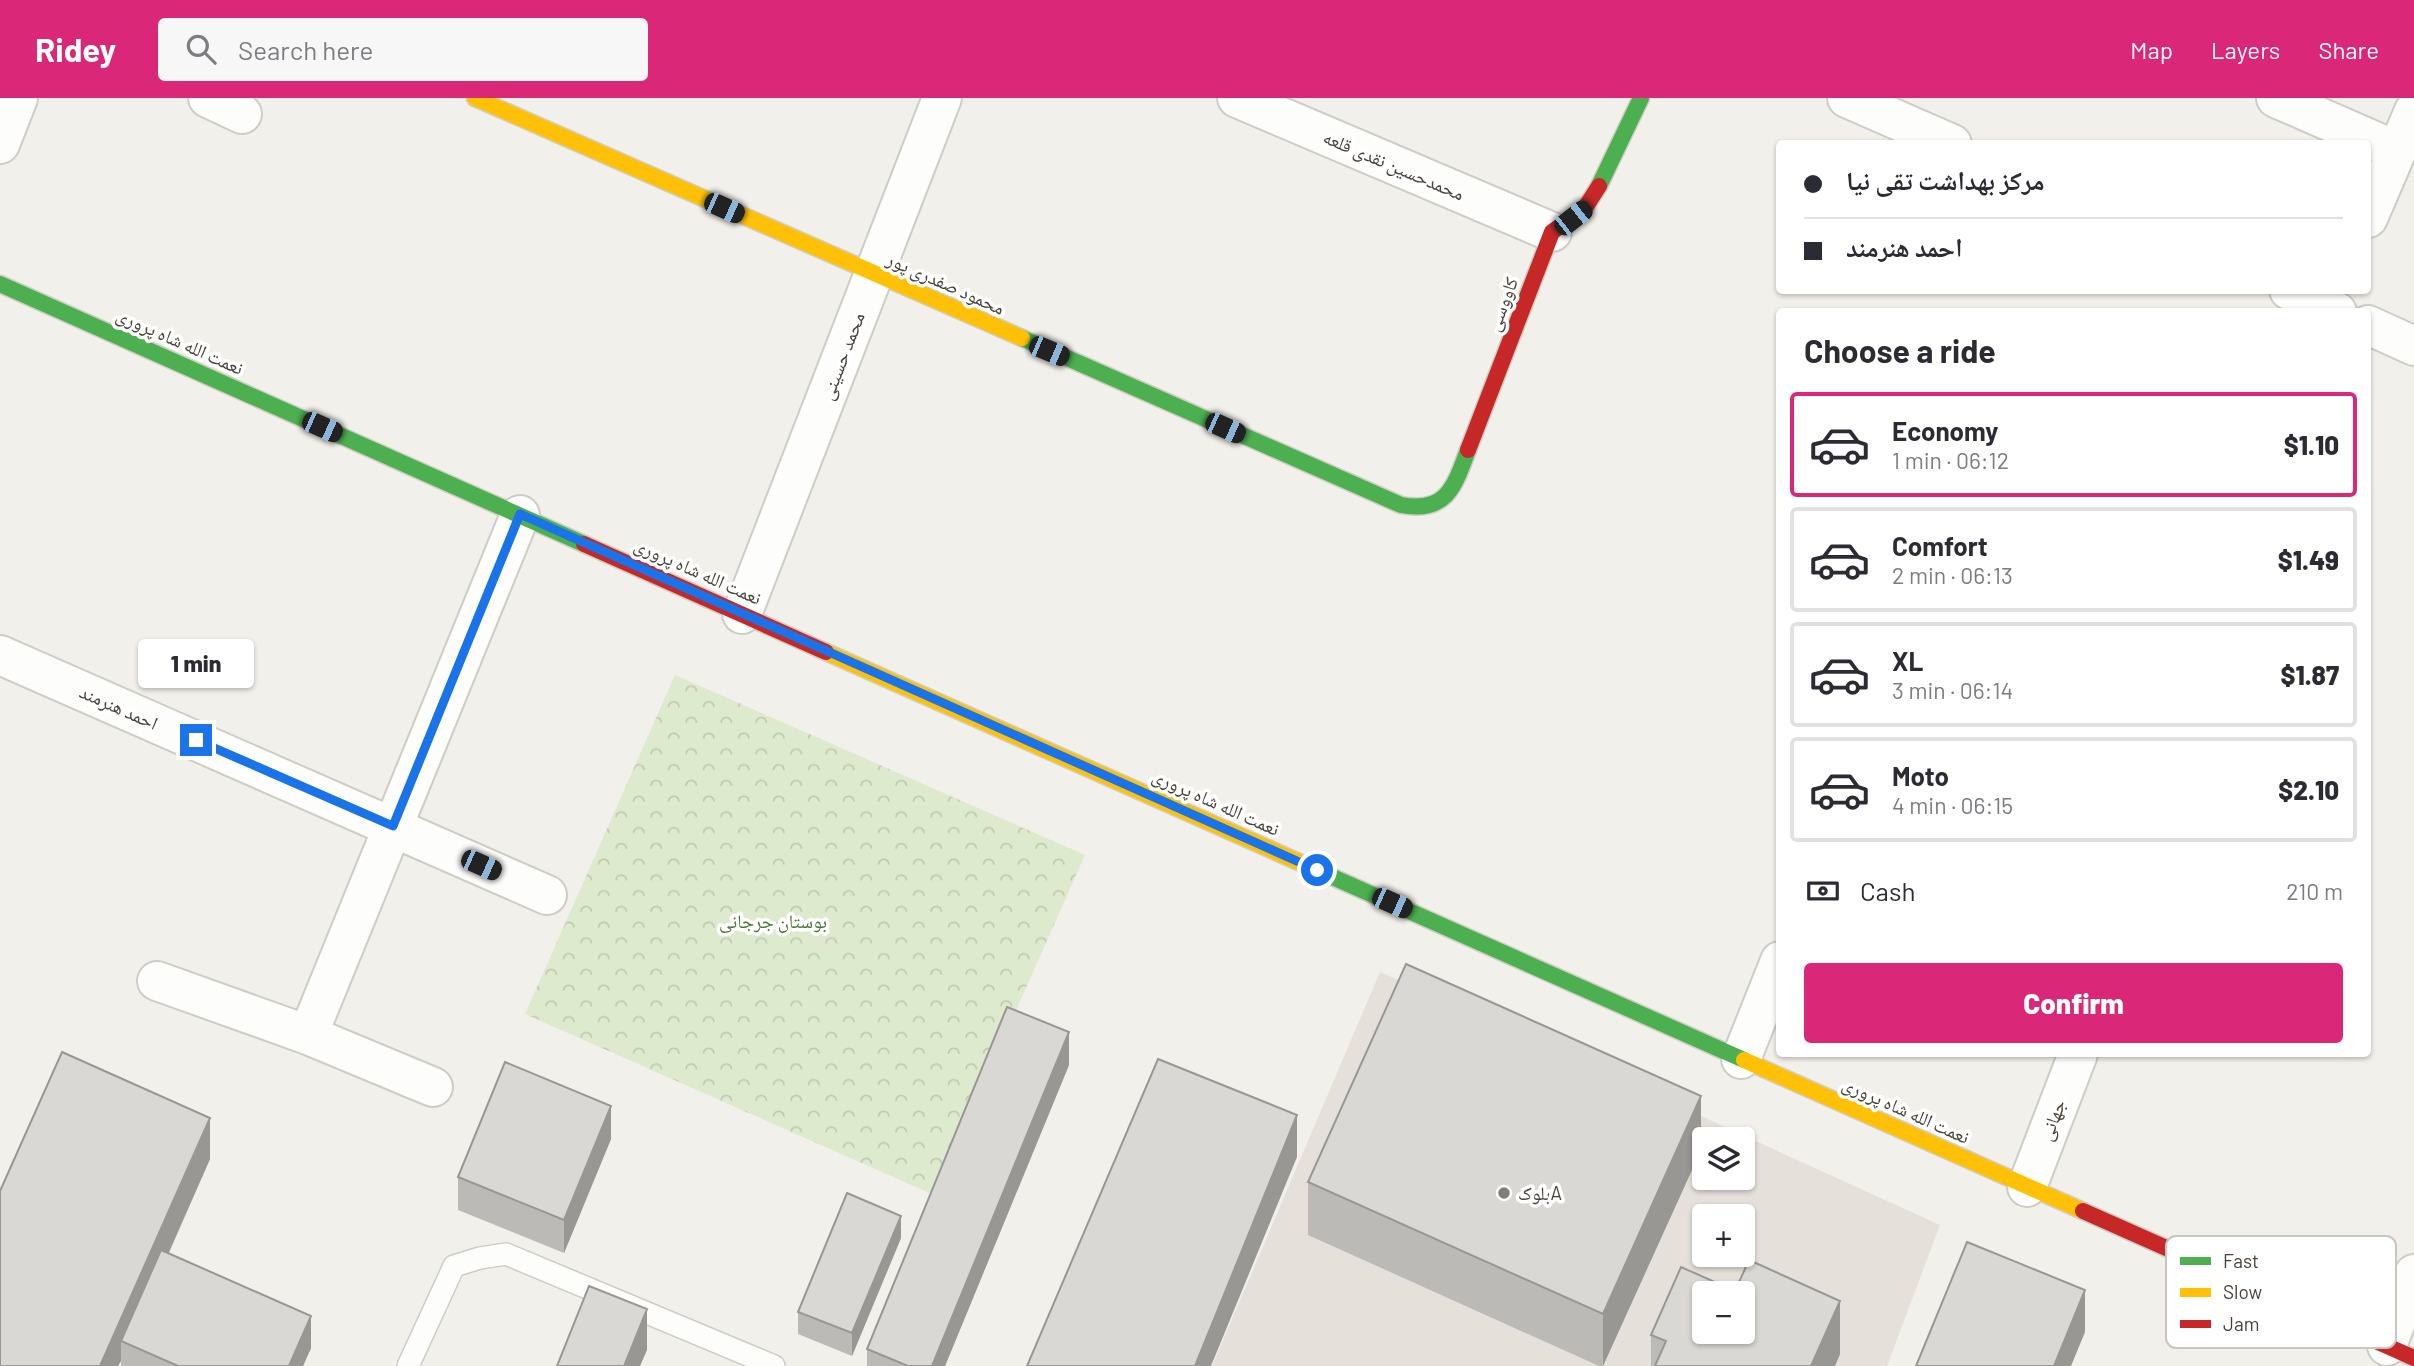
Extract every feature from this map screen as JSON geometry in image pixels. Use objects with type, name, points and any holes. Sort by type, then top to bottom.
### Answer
[{"type":"main road","name":"محمود صفدری پور","points":[[475,98],[1401,505]]},
{"type":"main road","points":[[1552,232],[1579,213],[1593,198],[1641,98]]},
{"type":"main road","name":"کاووسی","points":[[1401,505],[1418,509],[1432,505],[1444,498],[1454,486],[1552,232]]},
{"type":"main road","name":"نعمت الله شاه پروری","points":[[0,284],[2166,1248]]},
{"type":"street","points":[[0,144],[18,98]]},
{"type":"street","points":[[208,98],[242,114]]},
{"type":"street","name":"محمد حسینی","points":[[742,614],[942,98]]},
{"type":"street","name":"محمدحسین نقدی قلعه","points":[[1237,98],[1552,232]]},
{"type":"street","points":[[1847,98],[1943,140]]},
{"type":"street","points":[[2276,98],[2397,151]]},
{"type":"street","points":[[2371,211],[2414,111]]},
{"type":"street","points":[[2303,294],[2334,303]]},
{"type":"street","points":[[2371,326],[2414,346]]},
{"type":"street","points":[[308,1035],[520,514]]},
{"type":"street","name":"احمد هنرمند","points":[[0,655],[547,895]]},
{"type":"street","points":[[1741,1059],[1776,971]]},
{"type":"street","points":[[157,981],[308,1035],[433,1087]]},
{"type":"street","name":"جهانی","points":[[2027,1187],[2077,1057]]},
{"type":"street","points":[[2400,1352],[2414,1274]]},
{"type":"lane","points":[[408,1366],[454,1266],[506,1254],[774,1366]]},
{"type":"shaded area","points":[[1380,972],[1725,1127],[1692,1127],[1692,1190],[1755,1190],[1755,1141],[1940,1225],[1887,1366],[1212,1366]]},
{"type":"green space","name":"بوستان جرجانی","points":[[675,675],[1085,855],[934,1195],[525,1014]]},
{"type":"building","name":"بلوکA","points":[[1406,964],[1701,1096],[1603,1314],[1308,1182]]},
{"type":"building","points":[[1007,1007],[1069,1032],[932,1366],[908,1366],[867,1349]]},
{"type":"building","points":[[62,1052],[210,1118],[100,1366],[0,1366],[0,1191]]},
{"type":"building","points":[[1158,1059],[1297,1115],[1195,1366],[1027,1366]]},
{"type":"building","points":[[505,1062],[611,1106],[564,1220],[458,1177]]},
{"type":"building","points":[[847,1193],[901,1216],[852,1333],[798,1312]]},
{"type":"building","points":[[1967,1242],[2085,1290],[2054,1366],[1916,1366]]},
{"type":"building","points":[[161,1250],[311,1316],[289,1366],[178,1366],[121,1341]]},
{"type":"building","points":[[1755,1263],[1840,1301],[1811,1366],[1655,1366],[1666,1341],[1651,1335],[1681,1267],[1712,1281],[1692,1281],[1692,1344],[1755,1344],[1755,1281],[1740,1281],[1746,1267],[1755,1267]]},
{"type":"building","points":[[589,1286],[647,1309],[624,1366],[557,1366]]},
{"type":"traffic: fast","points":[[1599,186],[1641,98]]},
{"type":"traffic: fast","points":[[0,284],[584,544]]},
{"type":"traffic: fast","points":[[1022,338],[1401,505],[1417,507],[1439,501],[1459,475],[1468,450]]},
{"type":"traffic: fast","points":[[1310,867],[1744,1060]]},
{"type":"traffic: slow","points":[[475,98],[1022,338]]},
{"type":"traffic: slow","points":[[826,652],[1310,867]]},
{"type":"traffic: slow","points":[[1744,1060],[2083,1211]]},
{"type":"traffic: jam","points":[[1468,450],[1552,232],[1585,208],[1599,186]]},
{"type":"traffic: jam","points":[[584,544],[826,652]]},
{"type":"traffic: jam","points":[[2083,1211],[2166,1248]]},
{"type":"traffic: jam","points":[[2391,1348],[2414,1358]]},
{"type":"place","name":"بلوکA","points":[[1504,1193]]},
{"type":"route","points":[[196,740],[393,826],[520,514],[1317,870]]}]
